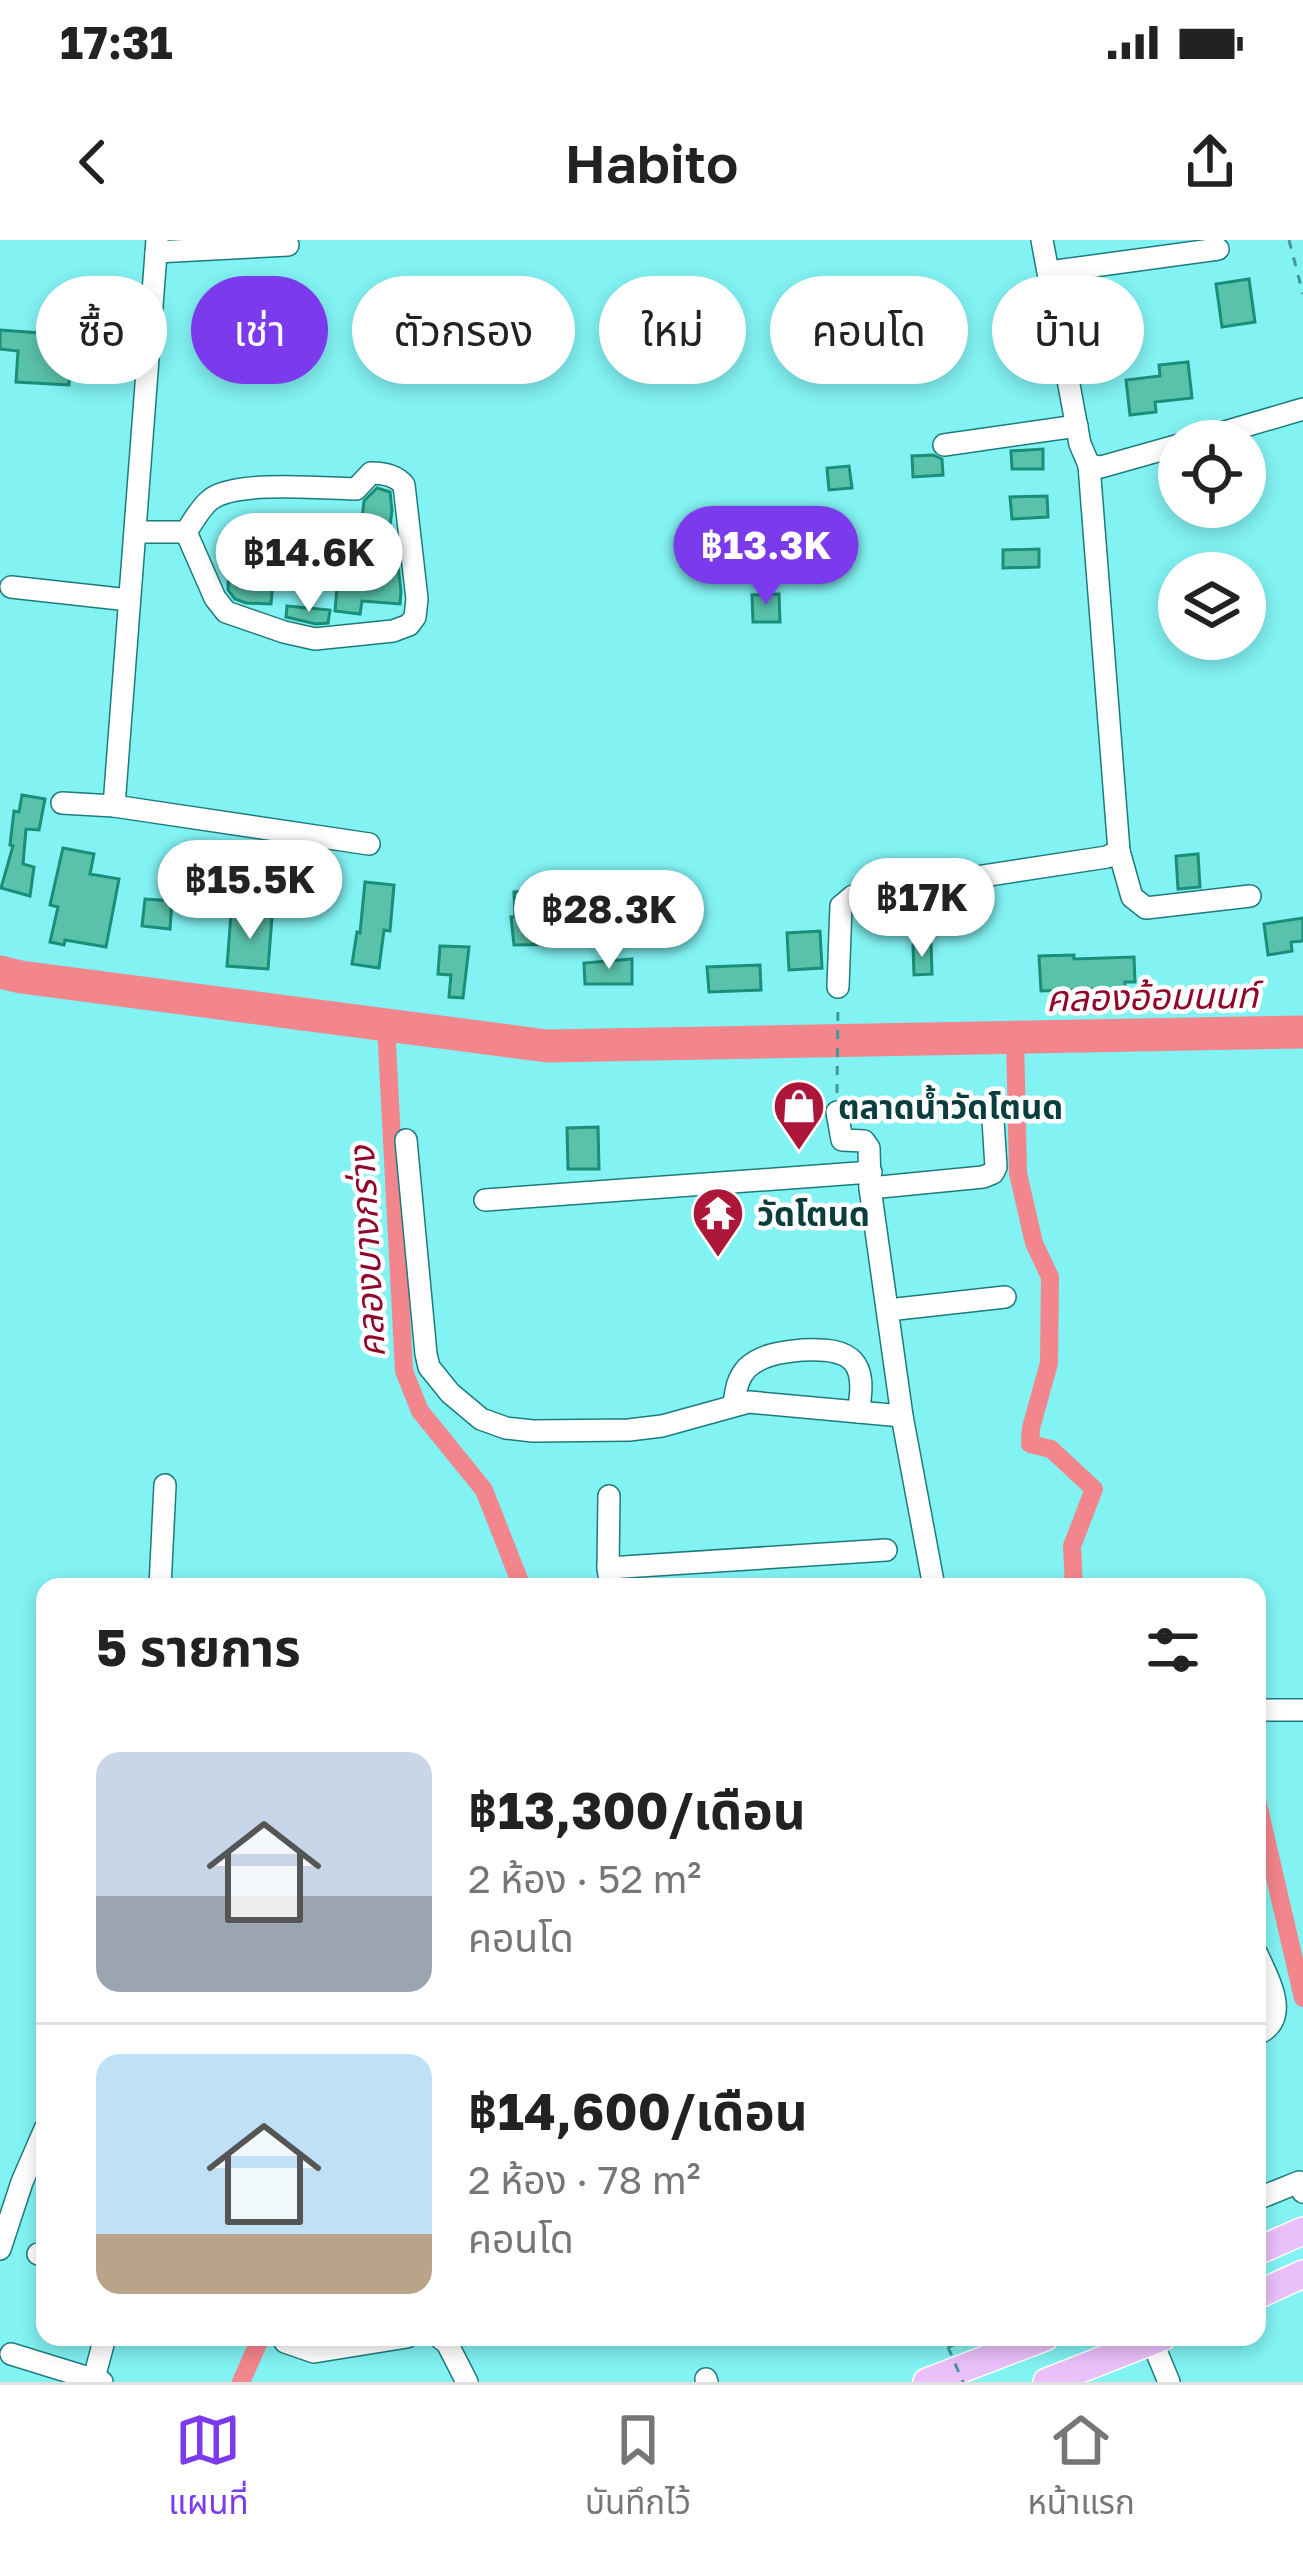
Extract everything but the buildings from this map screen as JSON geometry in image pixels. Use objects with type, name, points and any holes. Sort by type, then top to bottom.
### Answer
[{"type":"main road","points":[[1266,2247],[1303,2231]]},
{"type":"main road","points":[[1266,2291],[1303,2274]]},
{"type":"main road","points":[[927,2382],[1021,2346]]},
{"type":"main road","points":[[1048,2382],[1139,2346]]},
{"type":"street","points":[[1042,240],[1077,426],[1095,466],[1119,851],[1132,897],[1146,908],[1250,896]]},
{"type":"street","points":[[114,806],[156,246],[288,245]]},
{"type":"street","points":[[1049,272],[1219,249]]},
{"type":"street","points":[[1265,420],[1302,409]]},
{"type":"street","points":[[944,445],[1077,426]]},
{"type":"street","points":[[1095,466],[1158,451]]},
{"type":"street","points":[[371,473],[398,478],[404,485],[415,617],[393,631],[315,639],[226,612],[214,598],[186,532],[211,499],[222,494],[254,487],[356,489],[371,473]]},
{"type":"street","points":[[134,532],[186,532]]},
{"type":"street","points":[[10,587],[129,600]]},
{"type":"street","points":[[62,803],[114,806],[369,844]]},
{"type":"street","points":[[838,987],[841,906],[853,896],[1107,857],[1119,851]]},
{"type":"street","points":[[837,1112],[842,1140],[868,1143],[902,1417],[932,1578]]},
{"type":"street","points":[[485,1200],[983,1177],[996,1167],[993,1120]]},
{"type":"street","points":[[406,1140],[425,1354],[429,1367],[450,1393],[482,1419],[533,1431],[629,1430],[698,1418],[749,1402],[902,1417]]},
{"type":"street","points":[[888,1310],[1005,1297]]},
{"type":"street","points":[[734,1404],[737,1382],[762,1357],[827,1349],[852,1360],[862,1378],[858,1412]]},
{"type":"street","points":[[160,1578],[165,1486]]},
{"type":"street","points":[[609,1496],[609,1578],[886,1550]]},
{"type":"street","points":[[1266,1711],[1301,1714]]},
{"type":"street","points":[[1266,1975],[1275,1996],[1275,2019],[1266,2031]]},
{"type":"street","points":[[0,2249],[36,2150]]},
{"type":"street","points":[[1266,2195],[1299,2182],[1303,2192]]},
{"type":"street","points":[[11,2354],[96,2381],[103,2346]]},
{"type":"street","points":[[296,2346],[314,2352],[351,2346]]},
{"type":"street","points":[[448,2346],[467,2382]]},
{"type":"street","points":[[1159,2346],[1169,2382]]},
{"type":"path","points":[[1289,240],[1303,294]]},
{"type":"path","points":[[837,1112],[838,987]]},
{"type":"path","points":[[952,2346],[948,2348],[963,2382]]},
{"type":"waterway","name":"คลองอ้อมนนท์","points":[[0,972],[547,1046],[1303,1032]]},
{"type":"waterway","name":"คลองบางกร่าง","points":[[386,1025],[404,1371],[420,1411],[484,1490],[518,1578]]},
{"type":"waterway","points":[[1015,1037],[1018,1173],[1034,1243],[1050,1277],[1049,1363],[1030,1444],[1051,1449],[1094,1489],[1072,1546],[1074,1578]]},
{"type":"waterway","points":[[1266,1839],[1303,1998]]},
{"type":"waterway","name":"คลองบางกร่าง","points":[[241,2382],[257,2346]]},
{"type":"place","name":"ตลาดน้ำวัดโตนด","points":[[799,1152]]},
{"type":"place","name":"วัดโตนด","points":[[718,1259]]}]
